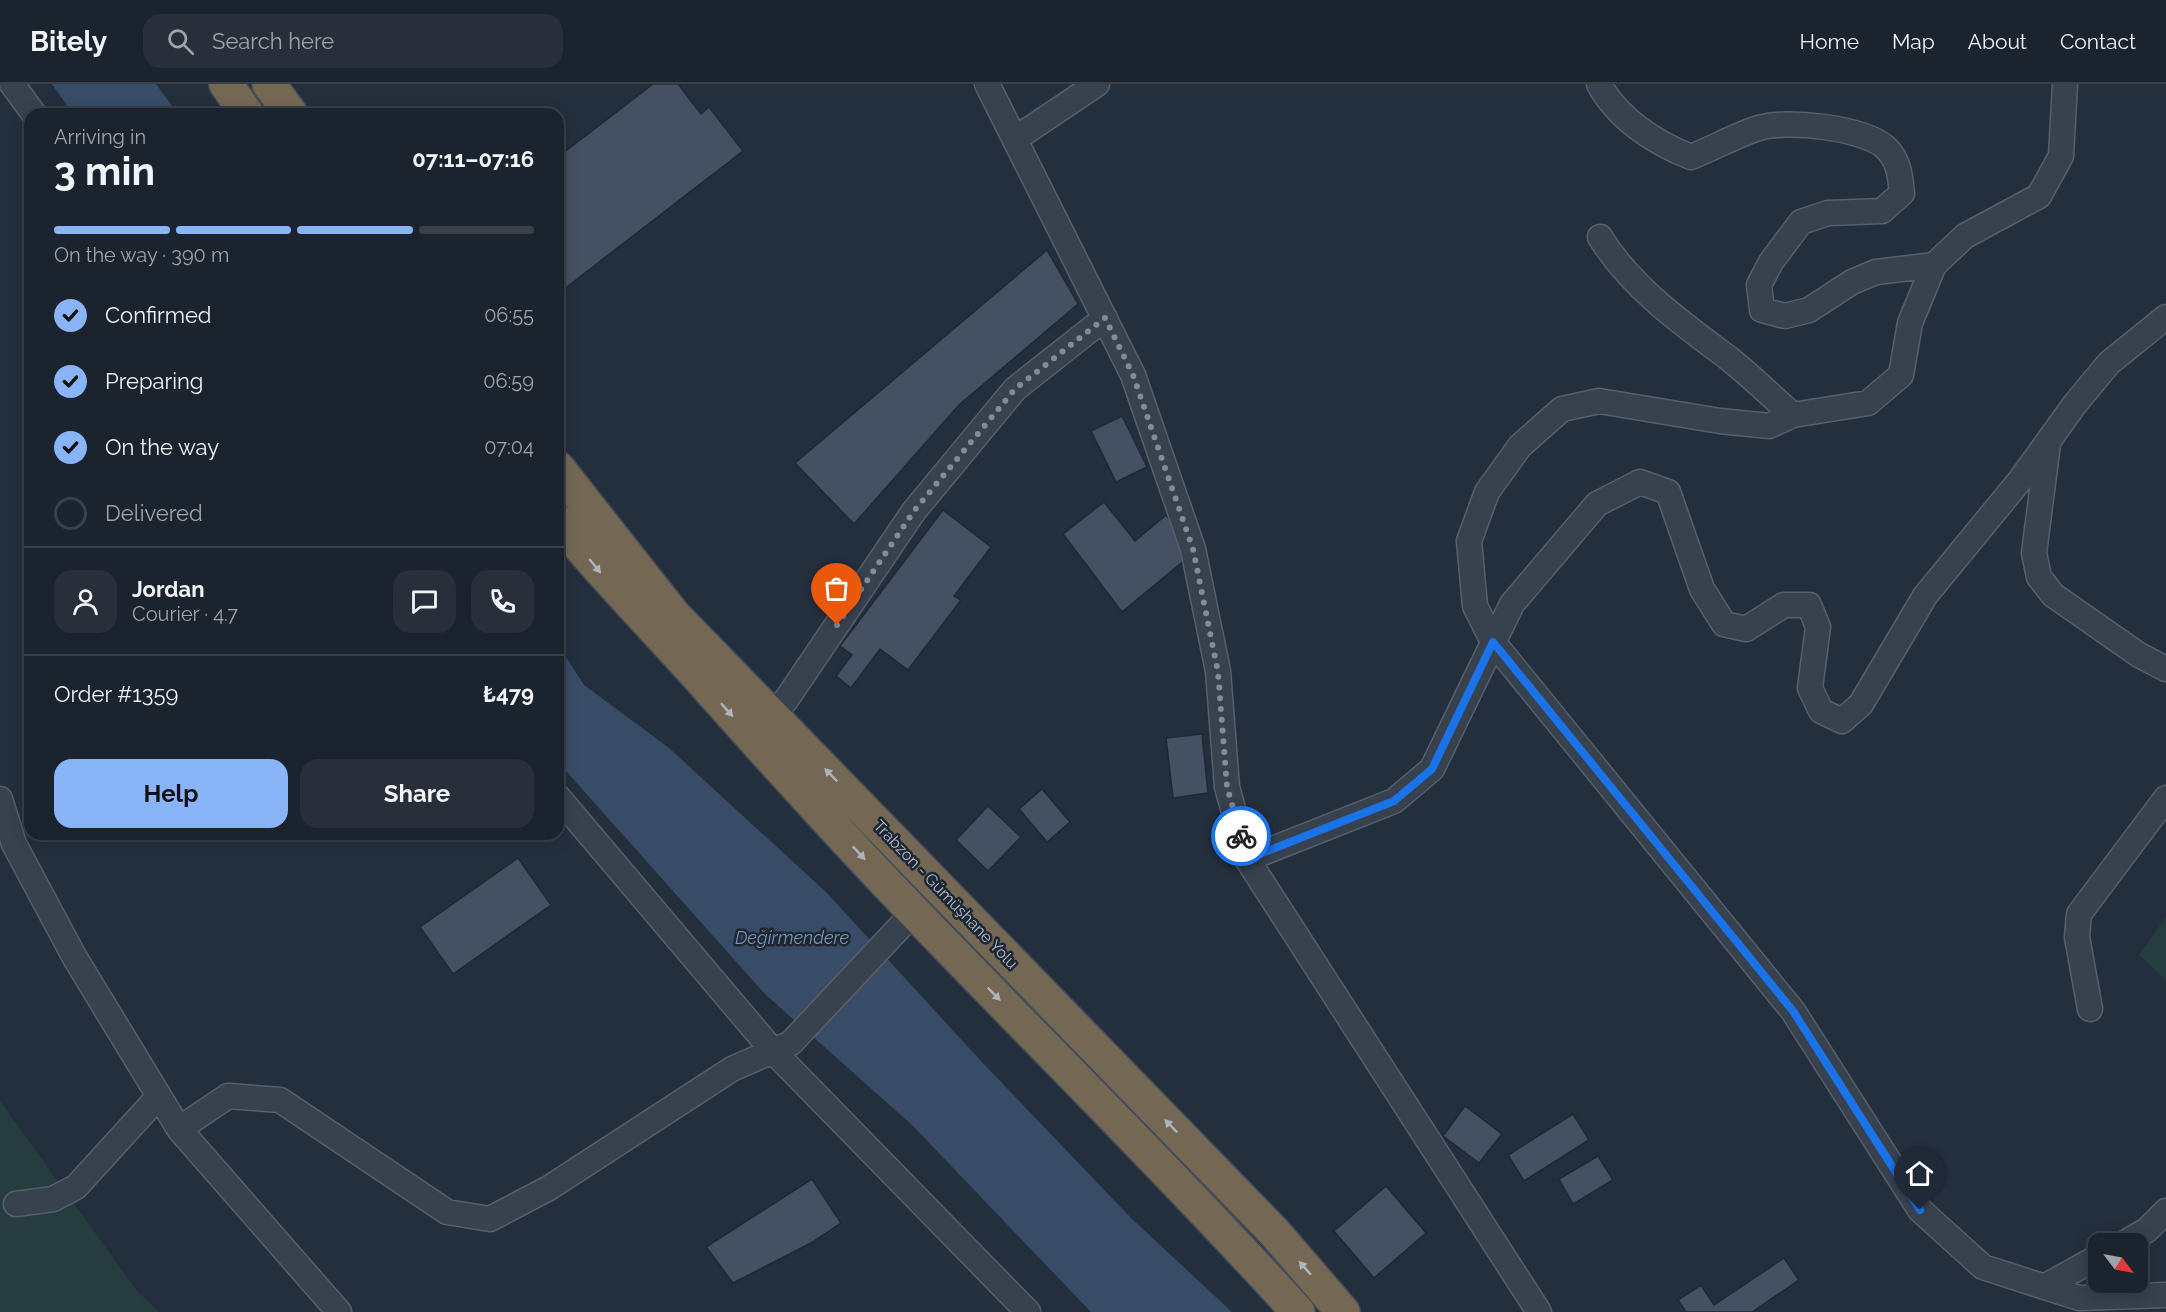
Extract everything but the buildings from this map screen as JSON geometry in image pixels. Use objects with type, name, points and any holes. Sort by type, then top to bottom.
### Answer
[{"type":"highway","points":[[226,84],[243,108]]},
{"type":"highway","points":[[269,84],[287,108]]},
{"type":"highway","name":"Trabzon - Gümüşhane Yolu","points":[[564,476],[673,614],[1275,1233],[1344,1312]]},
{"type":"highway","name":"Trabzon - Gümüşhane Yolu","points":[[564,528],[601,574],[906,921],[1205,1210],[1298,1312]]},
{"type":"street","points":[[12,84],[30,108]]},
{"type":"street","points":[[987,84],[1133,375],[1193,549],[1218,672],[1227,787],[1247,859],[1539,1312]]},
{"type":"street","points":[[1015,140],[1097,84]]},
{"type":"street","points":[[1599,84],[1609,102],[1628,119],[1667,148],[1691,157],[1761,127],[1810,123],[1861,136],[1884,146],[1899,166],[1902,193],[1882,211],[1828,213],[1801,222],[1771,262],[1760,285],[1762,310],[1785,316],[1809,310],[1852,282],[1876,272],[1934,265]]},
{"type":"street","points":[[2065,84],[2061,156],[2039,196],[1965,236],[1934,265],[1910,323],[1901,375],[1868,403],[1793,415],[1769,426],[1720,421],[1599,401],[1562,409],[1520,446],[1487,492],[1469,541],[1475,606],[1493,642],[1793,1011],[1920,1210],[1983,1268],[2079,1298],[2166,1295]]},
{"type":"street","points":[[1600,237],[1613,258],[1631,277],[1705,344],[1726,357],[1793,415]]},
{"type":"street","points":[[772,715],[786,700],[914,511],[1015,389],[1105,318]]},
{"type":"street","points":[[1247,859],[1394,801],[1432,769],[1512,604],[1597,504],[1640,482],[1668,492],[1702,589],[1724,624],[1746,629],[1784,605],[1809,605],[1818,627],[1810,688],[1821,711],[1842,721],[1861,704],[1925,596],[2021,479],[2109,363],[2166,318]]},
{"type":"street","points":[[2048,442],[2034,553],[2039,577],[2054,595],[2139,655],[2166,669]]},
{"type":"street","points":[[2090,1009],[2077,938],[2079,914],[2166,798]]},
{"type":"street","points":[[0,799],[14,844],[75,958],[179,1129],[339,1312]]},
{"type":"street","points":[[564,804],[782,1047],[1028,1312]]},
{"type":"street","points":[[179,1129],[228,1096],[280,1100],[447,1212],[490,1219],[549,1188],[732,1069],[782,1047],[906,921]]},
{"type":"street","points":[[16,1204],[53,1199],[76,1187],[159,1096]]},
{"type":"street","points":[[2142,1233],[2166,1211]]},
{"type":"street","points":[[2044,1287],[2088,1263]]},
{"type":"green space","points":[[2166,917],[2166,981],[2139,955]]},
{"type":"green space","points":[[0,1101],[137,1291],[159,1312],[0,1312]]},
{"type":"water","points":[[52,84],[156,84],[174,108],[69,108]]},
{"type":"water","name":"Değirmendere","points":[[564,654],[584,685],[669,748],[826,892],[980,1060],[1131,1218],[1232,1312],[1091,1312],[912,1125],[765,994],[564,769]]},
{"type":"way so far","points":[[837,625],[914,511],[1015,389],[1105,318],[1133,375],[1193,549],[1218,672],[1227,787],[1241,836]]},
{"type":"route","points":[[1241,836],[1247,859],[1394,801],[1432,769],[1493,642],[1793,1011],[1920,1210]]}]
